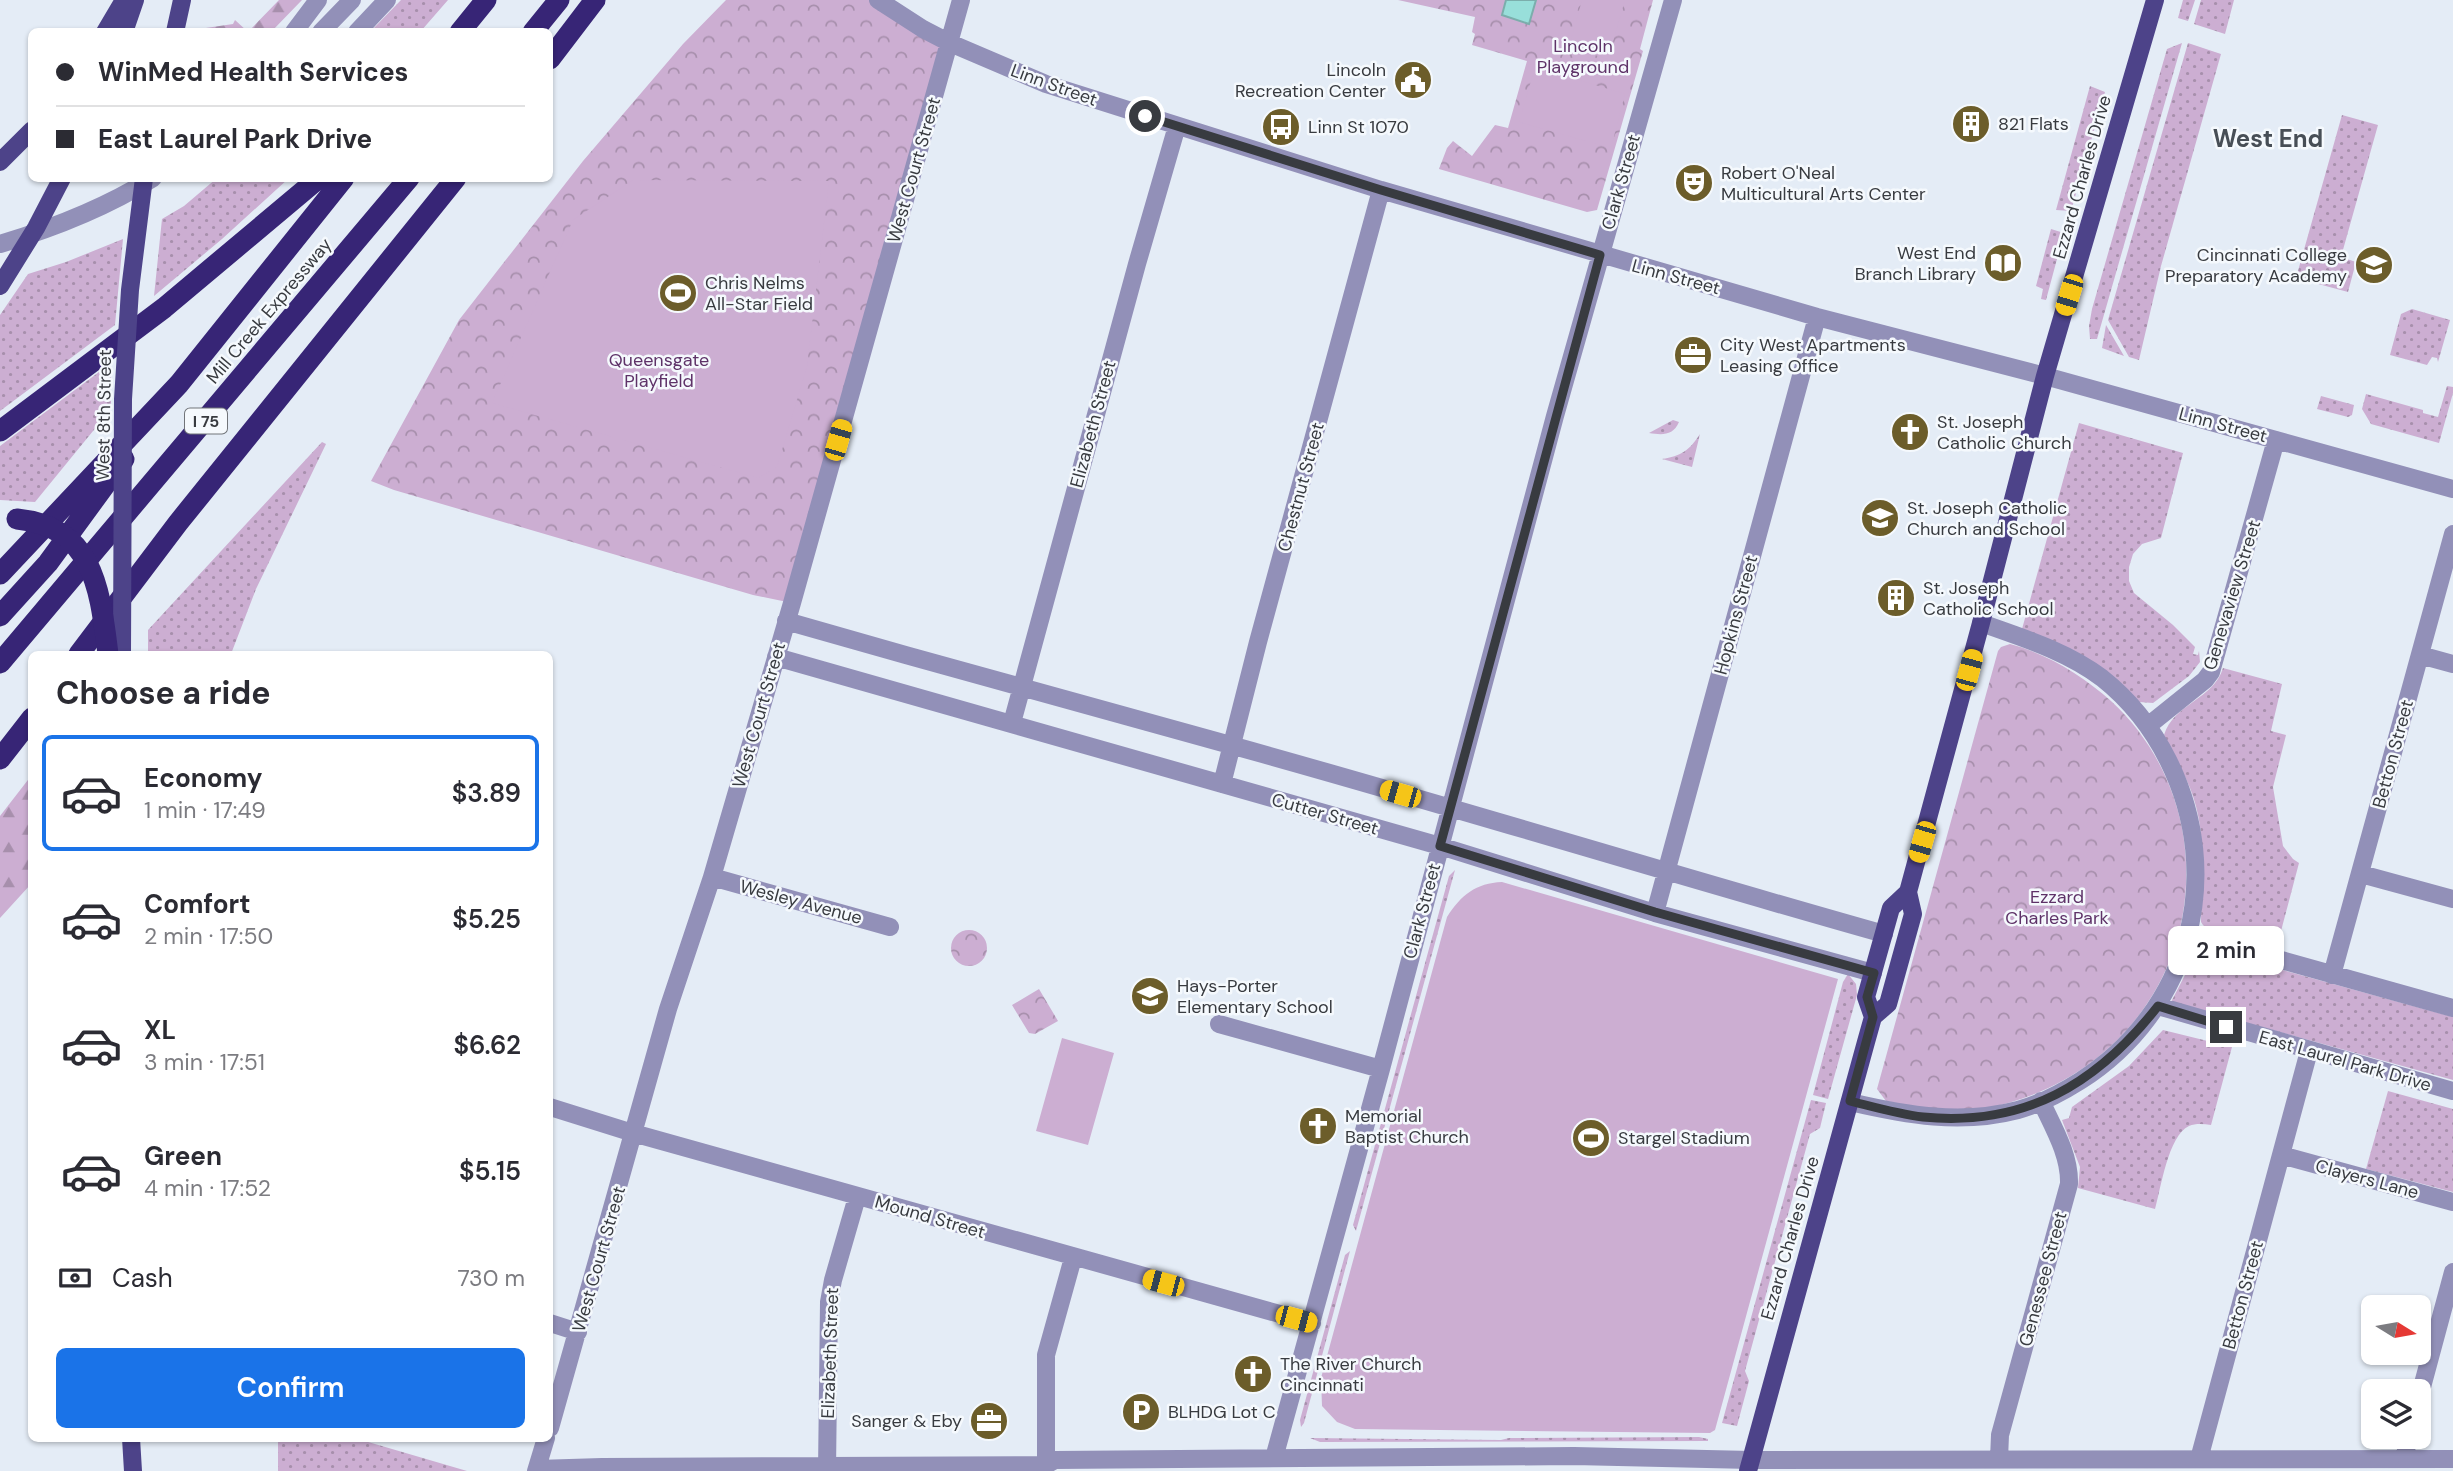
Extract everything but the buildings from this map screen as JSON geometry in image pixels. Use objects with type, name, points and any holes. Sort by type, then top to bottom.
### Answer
[{"type":"highway","points":[[536,28],[559,0]]},
{"type":"highway","points":[[553,55],[595,0]]},
{"type":"highway","points":[[452,28],[480,7]]},
{"type":"highway","points":[[463,28],[480,7]]},
{"type":"highway","points":[[0,431],[164,308],[314,182]]},
{"type":"highway","name":"Mill Creek Expressway","points":[[0,574],[179,384],[341,182]]},
{"type":"highway","name":"Mill Creek Expressway","points":[[0,663],[407,182]]},
{"type":"highway","points":[[81,651],[178,523],[453,182]]},
{"type":"highway","points":[[0,616],[48,563],[179,384]]},
{"type":"highway","points":[[9,519],[37,522],[64,536],[86,556],[101,598],[108,651]]},
{"type":"highway","points":[[0,760],[28,723]]},
{"type":"main road","points":[[107,28],[124,0]]},
{"type":"main road","points":[[125,28],[135,0]]},
{"type":"main road","points":[[176,28],[182,0]]},
{"type":"main road","name":"Ezzard Charles Drive","points":[[1873,1017],[1888,1004],[1913,914],[1908,892],[1982,624],[2045,376],[2155,0]]},
{"type":"main road","points":[[0,162],[28,134]]},
{"type":"main road","points":[[0,286],[36,228],[60,182]]},
{"type":"main road","name":"West 8th Street","points":[[122,651],[123,399],[130,290],[144,182]]},
{"type":"main road","name":"Ezzard Charles Drive","points":[[1749,1466],[1873,1017],[1867,997],[1891,908],[1908,892]]},
{"type":"main road","points":[[131,1442],[133,1471]]},
{"type":"street","points":[[297,28],[318,0]]},
{"type":"street","points":[[325,28],[352,0]]},
{"type":"street","points":[[361,28],[387,0]]},
{"type":"street","name":"Linn Street","points":[[878,0],[950,43],[1046,84],[1381,190],[1817,317],[2045,376],[2453,489]]},
{"type":"street","name":"West Court Street","points":[[553,1407],[557,1378],[579,1332],[668,1009],[712,877],[776,657],[961,0]]},
{"type":"street","name":"Clark Street","points":[[1274,1458],[1600,255],[1673,0]]},
{"type":"street","name":"Elizabeth Street","points":[[1012,723],[1177,126]]},
{"type":"street","points":[[0,244],[48,230],[97,209],[146,182]]},
{"type":"street","name":"Chestnut Street","points":[[1222,784],[1381,190]]},
{"type":"street","name":"Hopkins Street","points":[[1655,912],[1817,317]]},
{"type":"street","name":"Genevaview Street","points":[[2149,724],[2205,680],[2211,672],[2276,440]]},
{"type":"street","name":"Betton Street","points":[[2332,975],[2453,534]]},
{"type":"street","points":[[786,621],[1233,745],[1666,873],[1884,934]]},
{"type":"street","points":[[1850,1101],[1906,1115],[1945,1118],[1996,1115],[2042,1101],[2084,1078],[2115,1055],[2136,1034],[2158,1006],[2176,972],[2188,934],[2194,909],[2196,875],[2194,840],[2188,807],[2177,778],[2149,724],[2102,679],[2074,660],[2043,645],[1982,624]]},
{"type":"street","points":[[2420,655],[2453,664]]},
{"type":"street","name":"Cutter Street","points":[[776,657],[1874,973]]},
{"type":"street","points":[[2361,874],[2453,899]]},
{"type":"street","name":"Wesley Avenue","points":[[712,877],[890,927]]},
{"type":"street","points":[[2188,934],[2453,1008]]},
{"type":"street","name":"East Laurel Park Drive","points":[[2158,1006],[2453,1091]]},
{"type":"street","points":[[1219,1024],[1381,1069]]},
{"type":"street","name":"Betton Street","points":[[2199,1459],[2309,1051]]},
{"type":"street","name":"Genessee Street","points":[[1999,1459],[2000,1435],[2069,1184],[2065,1157],[2042,1101]]},
{"type":"street","name":"Mound Street","points":[[553,1108],[1073,1258],[1312,1323]]},
{"type":"street","name":"Clayers Lane","points":[[2281,1155],[2453,1202]]},
{"type":"street","name":"Elizabeth Street","points":[[827,1469],[829,1303],[833,1280],[858,1197]]},
{"type":"street","points":[[1046,1468],[1046,1355],[1073,1258]]},
{"type":"street","points":[[2424,1379],[2453,1272]]},
{"type":"street","points":[[553,1324],[579,1332]]},
{"type":"street","points":[[545,1442],[537,1470],[1046,1468],[1055,1460],[1246,1465],[1274,1458],[1467,1464],[1574,1456],[1749,1466],[1999,1459],[2453,1459]]},
{"type":"street","points":[[2404,1459],[2406,1449]]},
{"type":"green space","points":[[279,0],[302,0],[275,28],[252,28]]},
{"type":"green space","points":[[401,0],[448,0],[424,28],[374,28]]},
{"type":"green space","name":"Queensgate Playfield","points":[[726,0],[878,0],[950,43],[792,603],[753,595],[371,481],[459,320],[583,161],[683,44]]},
{"type":"green space","name":"Lincoln Playground","points":[[1398,0],[1653,0],[1640,49],[1643,51],[1597,210],[1587,212],[1439,169],[1447,148],[1453,141],[1472,156],[1495,125],[1508,128],[1527,61],[1472,45],[1475,17]]},
{"type":"green space","points":[[1582,0],[1625,0],[1608,59],[1569,47]]},
{"type":"green space","points":[[2183,0],[2195,0],[2188,21],[2178,18]]},
{"type":"green space","points":[[2201,0],[2234,0],[2225,34],[2194,24]]},
{"type":"green space","points":[[235,20],[244,28],[206,28],[233,24]]},
{"type":"green space","points":[[2182,43],[2097,339],[2090,339],[2092,309],[2167,49]]},
{"type":"green space","points":[[2188,43],[2221,54],[2161,266],[2139,360],[2129,357],[2108,320]]},
{"type":"green space","points":[[1535,67],[1625,94],[1611,148],[1519,122]]},
{"type":"green space","points":[[2090,86],[2105,92],[2071,211],[2056,210]]},
{"type":"green space","points":[[2342,115],[2378,125],[2341,257],[2356,262],[2348,292],[2296,278]]},
{"type":"green space","name":"Chris Nelms All-Star Field","points":[[633,180],[829,181],[807,366],[777,467],[758,478],[492,403],[573,220]]},
{"type":"green space","points":[[212,182],[285,182],[154,296],[162,219],[184,206]]},
{"type":"green space","points":[[2051,229],[2064,233],[2046,300],[2041,299],[2043,289],[2036,286]]},
{"type":"green space","points":[[123,239],[115,325],[0,411],[0,315],[28,274]]},
{"type":"green space","points":[[2412,309],[2450,320],[2438,362],[2437,358],[2432,357],[2427,365],[2390,355],[2401,314]]},
{"type":"green space","points":[[2106,325],[2124,356],[2102,348]]},
{"type":"green space","points":[[111,363],[111,409],[35,502],[0,500],[0,446]]},
{"type":"green space","points":[[2447,386],[2453,387],[2453,393],[2439,443],[2371,424],[2362,409],[2366,394],[2423,410],[2423,413],[2438,417]]},
{"type":"green space","points":[[2321,396],[2354,405],[2352,415],[2348,417],[2317,409]]},
{"type":"green space","points":[[1673,420],[1679,422],[1674,430],[1663,434],[1649,433]]},
{"type":"green space","points":[[2079,423],[2183,453],[2161,538],[2142,544],[2133,554],[2129,581],[2134,593],[2195,647],[2193,654],[2198,655],[2199,651],[2200,662],[2189,676],[2153,703],[2139,702],[2022,629]]},
{"type":"green space","points":[[1700,434],[1692,467],[1662,459],[1684,452]]},
{"type":"green space","points":[[322,442],[326,444],[256,589],[232,651],[148,651],[148,630]]},
{"type":"green space","name":"Ezzard Charles Park","points":[[2010,644],[2051,660],[2100,692],[2136,728],[2157,759],[2172,792],[2182,828],[2186,878],[2181,925],[2166,969],[2143,1009],[2113,1044],[2076,1073],[2034,1094],[1974,1110],[1923,1108],[1886,1101],[1877,1089],[1998,651]]},
{"type":"green space","points":[[2223,668],[2282,684],[2271,731],[2286,735],[2273,787],[2283,846],[2299,863],[2276,950],[2224,937],[2206,928],[2201,922],[2202,854],[2196,805],[2164,735],[2176,716],[2211,687]]},
{"type":"green space","points":[[28,780],[28,887],[0,918],[0,816]]},
{"type":"green space","points":[[1455,870],[1356,1231],[1353,1225],[1449,876]]},
{"type":"green space","name":"Stargel Stadium","points":[[1502,882],[1838,979],[1715,1430],[1710,1433],[1355,1429],[1337,1422],[1322,1406],[1321,1378],[1447,917],[1470,892],[1484,885]]},
{"type":"green space","points":[[969,930],[982,935],[987,948],[982,961],[969,966],[956,961],[951,948],[956,935]]},
{"type":"green space","points":[[2195,946],[2453,1017],[2453,1080],[2171,1002],[2185,975]]},
{"type":"green space","points":[[1848,974],[1856,984],[1857,995],[1828,1099],[1813,1095],[1843,982]]},
{"type":"green space","points":[[1039,989],[1058,1021],[1035,1034],[1029,1033],[1012,1005]]},
{"type":"green space","points":[[2163,1030],[2232,1047],[2211,1125],[2189,1126],[2176,1140],[2166,1163],[2155,1209],[2078,1188],[2080,1167],[2062,1120],[2069,1118],[2072,1107],[2129,1066]]},
{"type":"green space","points":[[1062,1038],[1114,1053],[1088,1145],[1036,1131]]},
{"type":"green space","points":[[2388,1091],[2453,1109],[2453,1192],[2366,1169]]},
{"type":"green space","points":[[1811,1100],[1826,1103],[1820,1128],[1810,1134],[1745,1371],[1749,1381],[1737,1426],[1722,1423]]},
{"type":"green space","points":[[1350,1251],[1301,1427],[1300,1420],[1345,1255]]},
{"type":"green space","points":[[1699,1437],[1708,1441],[1320,1442],[1310,1438],[1501,1440]]},
{"type":"green space","points":[[278,1442],[368,1442],[467,1471],[278,1471]]},
{"type":"shaded area","points":[[1506,0],[1536,0],[1529,24],[1502,15]]},
{"type":"place","name":"Lincoln Recreation Center","points":[[1413,80]]},
{"type":"place","name":"821 Flats","points":[[1971,124]]},
{"type":"place","name":"Linn St 1070","points":[[1281,127]]},
{"type":"place","name":"Robert O'Neal Multicultural Arts Center","points":[[1694,183]]},
{"type":"place","name":"West End Branch Library","points":[[2003,263]]},
{"type":"place","name":"Cincinnati College Preparatory Academy","points":[[2374,265]]},
{"type":"place","name":"Chris Nelms All-Star Field","points":[[678,293]]},
{"type":"place","name":"City West Apartments Leasing Office","points":[[1693,355]]},
{"type":"place","name":"St. Joseph Catholic Church","points":[[1910,432]]},
{"type":"place","name":"St. Joseph Catholic Church and School","points":[[1880,518]]},
{"type":"place","name":"St. Joseph Catholic School","points":[[1896,598]]},
{"type":"place","name":"Hays-Porter Elementary School","points":[[1150,996]]},
{"type":"place","name":"Memorial Baptist Church","points":[[1318,1126]]},
{"type":"place","name":"Stargel Stadium","points":[[1591,1138]]},
{"type":"place","name":"The River Church Cincinnati","points":[[1253,1374]]},
{"type":"place","name":"BLHDG Lot C","points":[[1141,1412]]},
{"type":"place","name":"Sanger & Eby","points":[[989,1421]]},
{"type":"district","name":"West End","points":[[2268,138]]},
{"type":"route","points":[[1145,116],[1600,255],[1440,846],[1655,912],[1874,973],[1867,997],[1873,1017],[1850,1101],[1906,1115],[1945,1118],[1996,1115],[2042,1101],[2080,1081],[2115,1055],[2158,1006],[2226,1027]]}]
